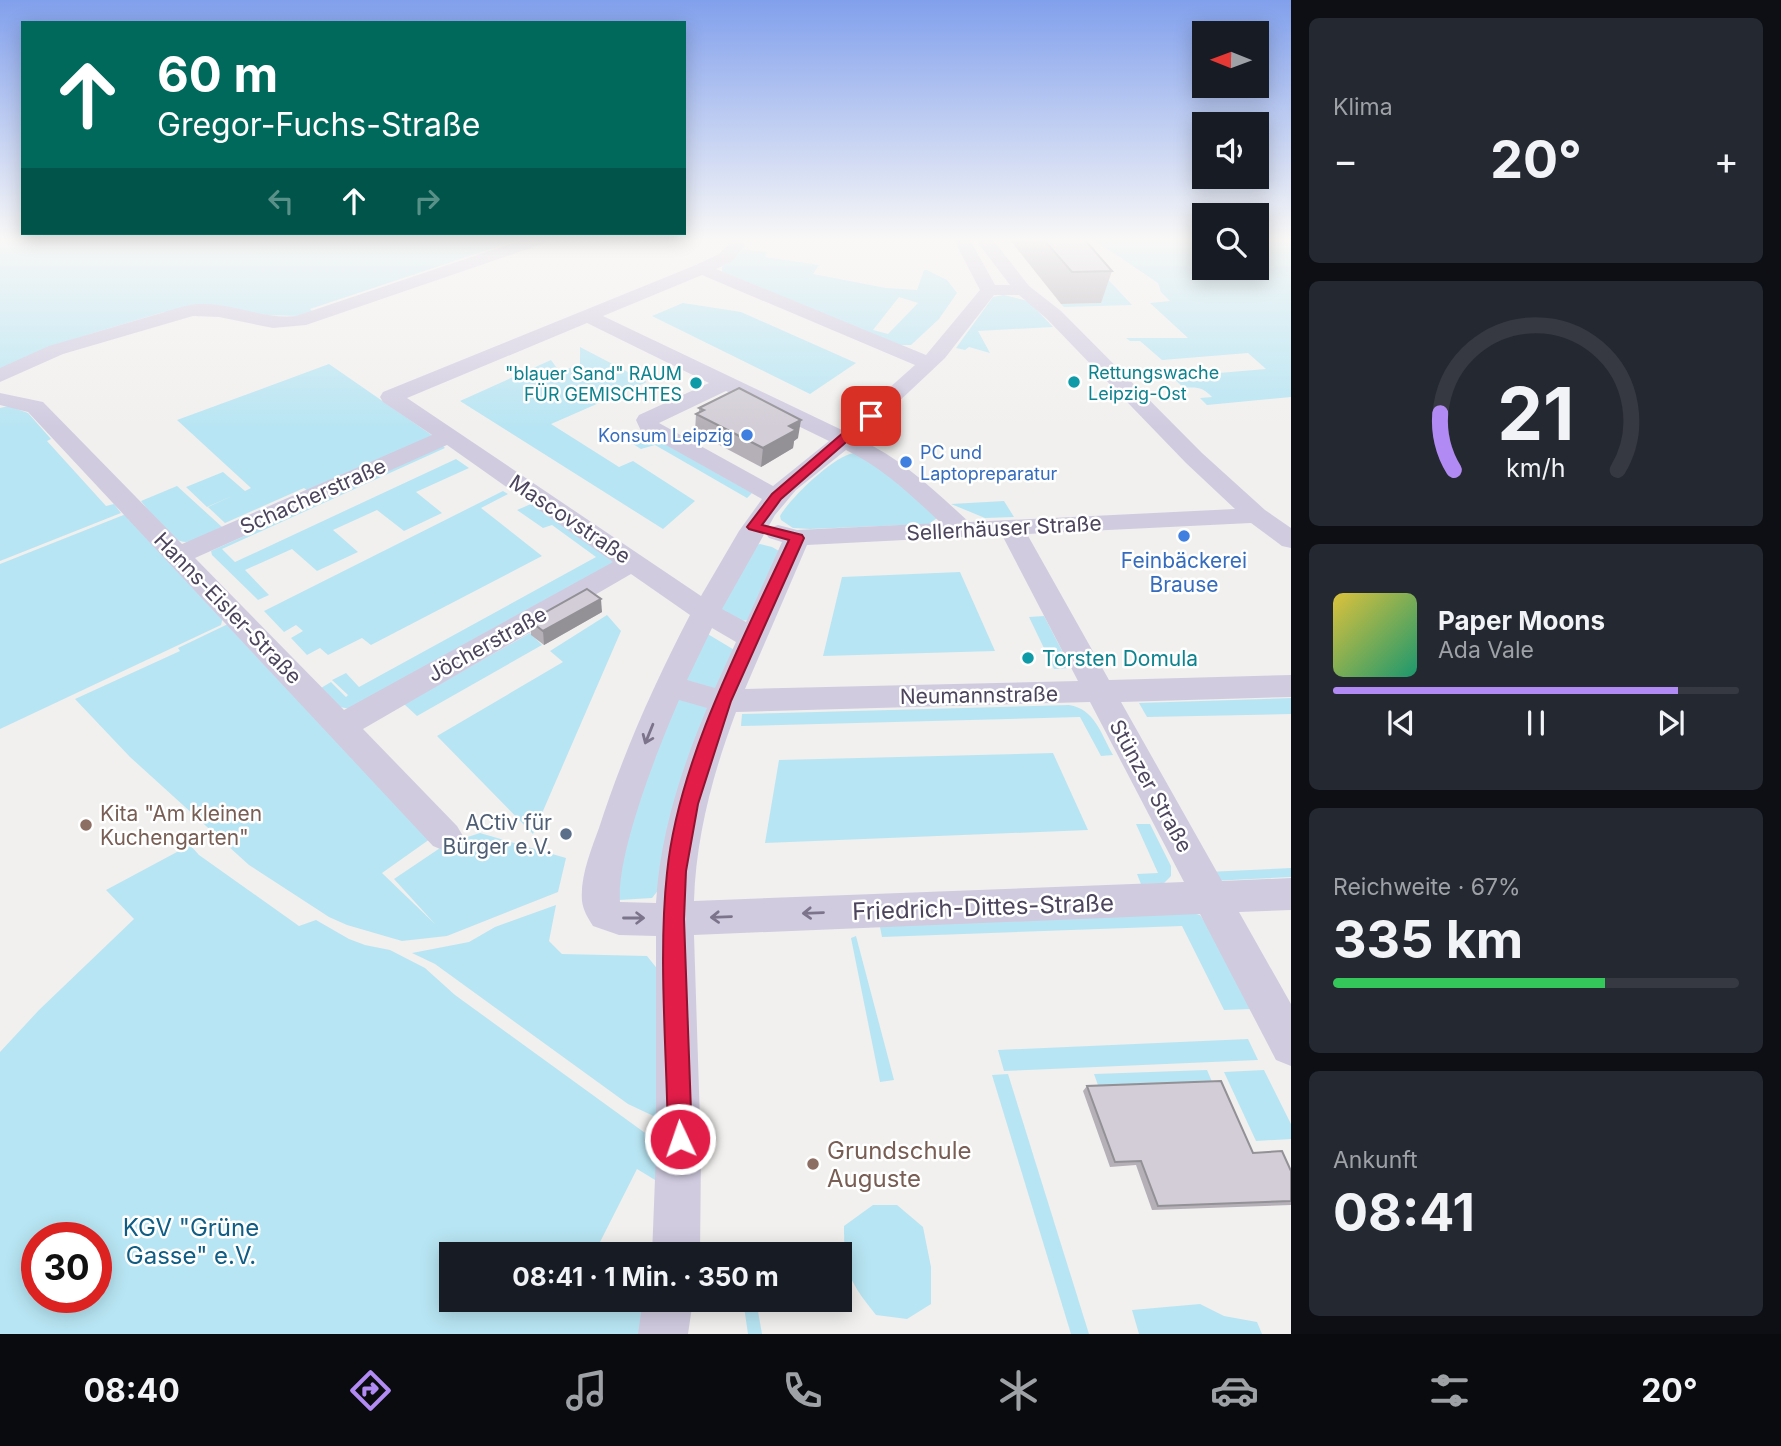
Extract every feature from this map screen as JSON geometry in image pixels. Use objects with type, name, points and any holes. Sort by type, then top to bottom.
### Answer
[{"type":"street","points":[[0,376],[56,350],[192,310],[220,310],[276,322],[299,321],[355,302]]},
{"type":"street","points":[[588,316],[621,302]]},
{"type":"street","points":[[782,302],[928,363]]},
{"type":"street","points":[[668,686],[705,612],[753,527],[776,497],[928,363],[969,319],[981,302]]},
{"type":"street","points":[[1038,302],[1194,458],[1256,515],[1291,540]]},
{"type":"street","points":[[588,316],[877,456],[901,472],[963,530]]},
{"type":"street","name":"Mascovstraße","points":[[588,316],[391,397],[705,612],[751,637]]},
{"type":"street","points":[[725,383],[647,420],[649,426],[776,497]]},
{"type":"street","name":"Hanns-Eisler-Straße","points":[[0,399],[35,407],[445,836]]},
{"type":"street","name":"Schacherstraße","points":[[177,556],[449,436]]},
{"type":"street","name":"Sellerhäuser Straße","points":[[753,527],[797,538],[1256,515]]},
{"type":"street","name":"Stünzer Straße","points":[[1011,528],[1291,1045]]},
{"type":"street","points":[[676,1242],[680,1139],[674,919],[677,871],[689,804],[723,701],[797,538]]},
{"type":"street","name":"Jöcherstraße","points":[[341,727],[633,562]]},
{"type":"street","name":"Neumannstraße","points":[[668,686],[723,701],[1291,686]]},
{"type":"street","name":"Friedrich-Dittes-Straße","points":[[668,686],[631,778],[607,858],[600,903],[606,913],[618,918],[674,919],[1291,894]]},
{"type":"street","points":[[663,1334],[666,1312]]},
{"type":"green space","points":[[0,302],[330,302],[310,309],[313,312],[298,316],[164,312],[90,334],[0,372]]},
{"type":"green space","points":[[795,302],[895,302],[873,330],[888,334],[918,303],[916,302],[951,302],[939,319],[911,345],[899,345]]},
{"type":"green space","points":[[989,302],[1029,302],[1053,327],[978,331],[990,353],[969,347],[965,350],[956,348]]},
{"type":"green space","points":[[1129,302],[1132,305],[1064,307],[1061,304]]},
{"type":"green space","points":[[1291,302],[1291,397],[1207,405],[1200,398],[1212,397],[1205,391],[1184,388],[1172,377],[1266,369],[1248,353],[1162,360],[1140,341],[1126,338],[1188,338],[1150,303]]},
{"type":"green space","points":[[683,303],[741,312],[856,363],[810,394],[652,316]]},
{"type":"green space","points":[[580,347],[647,382],[551,424],[619,467],[633,461],[695,501],[663,529],[460,401],[551,360],[559,371],[580,365]]},
{"type":"green space","points":[[329,364],[433,436],[308,491],[304,488],[225,523],[208,507],[232,496],[207,507],[186,487],[223,472],[245,491],[251,488],[177,420]]},
{"type":"green space","points":[[9,406],[28,413],[51,439],[47,441],[106,506],[114,504],[121,513],[0,561],[0,408]]},
{"type":"green space","points":[[651,436],[752,493],[747,498],[655,445],[641,449],[633,444]]},
{"type":"green space","points":[[443,446],[445,448],[222,549],[235,562],[456,459],[469,468],[416,492],[442,513],[404,531],[377,510],[333,530],[358,552],[317,571],[292,549],[245,570],[269,595],[258,600],[212,555],[211,551]]},
{"type":"green space","points":[[854,453],[893,475],[937,518],[929,524],[810,529],[793,528],[781,520],[780,516],[785,508],[814,478],[836,461]]},
{"type":"green space","points":[[177,486],[222,527],[186,542],[179,541],[166,532],[141,501]]},
{"type":"green space","points":[[503,491],[508,494],[481,508],[542,556],[371,645],[362,638],[328,655],[320,648],[307,655],[291,638],[303,631],[296,625],[284,632],[264,611]]},
{"type":"green space","points":[[1004,501],[1014,517],[985,518],[951,504]]},
{"type":"green space","points":[[531,504],[618,562],[350,709],[330,705],[316,691],[331,682],[346,697],[348,695],[332,680],[346,673],[359,687],[596,557],[552,525],[543,528],[517,510]]},
{"type":"green space","points":[[126,514],[223,617],[221,625],[0,729],[0,564]]},
{"type":"green space","points":[[760,544],[781,552],[750,620],[737,621],[717,609],[750,547]]},
{"type":"green space","points":[[960,572],[995,651],[823,656],[842,577]]},
{"type":"green space","points":[[607,615],[621,631],[533,834],[437,736],[563,662],[550,651]]},
{"type":"green space","points":[[1044,616],[1071,668],[1054,669],[1029,617]]},
{"type":"green space","points":[[228,624],[430,839],[382,873],[435,924],[394,879],[446,844],[480,833],[566,858],[558,892],[447,936],[402,941],[329,917],[249,865],[130,757],[75,699],[180,651],[178,648]]},
{"type":"green space","points":[[530,633],[542,645],[417,716],[404,704]]},
{"type":"green space","points":[[706,633],[736,651],[717,689],[683,681]]},
{"type":"green space","points":[[669,697],[710,703],[660,888],[652,898],[619,900],[609,880]]},
{"type":"green space","points":[[1291,698],[1291,714],[1147,717],[1139,703]]},
{"type":"green space","points":[[1069,705],[1078,707],[1091,717],[1113,755],[1101,756],[1080,717],[741,726],[742,714]]},
{"type":"green space","points":[[1053,753],[1088,830],[765,843],[779,760]]},
{"type":"green space","points":[[1136,824],[1150,824],[1171,866],[1171,876],[1164,883],[1141,884],[1137,874],[1158,873]]},
{"type":"green space","name":"KGV \"Grüne Gasse\" e.V.","points":[[190,845],[199,855],[299,926],[316,920],[349,939],[390,950],[425,968],[455,995],[663,1146],[660,1183],[637,1169],[600,1242],[439,1242],[439,1312],[645,1312],[648,1314],[645,1334],[0,1334],[0,1052],[39,1010],[134,919],[106,890]]},
{"type":"green space","points":[[1291,868],[1291,877],[1212,881],[1207,872]]},
{"type":"green space","points":[[556,905],[549,941],[562,954],[647,956],[659,971],[662,1120],[628,1104],[435,964],[412,953],[469,942],[495,927]]},
{"type":"green space","points":[[1189,912],[1200,915],[1207,925],[1251,1009],[1224,1010],[1182,926],[882,937],[879,922]]},
{"type":"green space","points":[[856,936],[894,1080],[880,1082],[851,938]]},
{"type":"green space","points":[[1248,1039],[1258,1060],[1004,1071],[998,1050]]},
{"type":"green space","points":[[1207,1070],[1213,1084],[1099,1088],[1094,1074]]},
{"type":"green space","points":[[1264,1070],[1291,1124],[1291,1139],[1256,1141],[1224,1072]]},
{"type":"green space","points":[[1008,1074],[1089,1334],[1071,1334],[992,1075]]},
{"type":"green space","points":[[873,1205],[897,1205],[923,1227],[931,1267],[931,1304],[907,1319],[876,1315],[852,1279],[852,1242],[845,1242],[844,1226]]},
{"type":"green space","points":[[1200,1304],[1224,1316],[1257,1322],[1262,1334],[1139,1334],[1132,1310]]},
{"type":"green space","points":[[745,1312],[758,1312],[762,1334],[748,1334]]},
{"type":"building","points":[[739,388],[801,420],[789,426],[796,430],[763,448],[696,414],[704,410],[699,408]]},
{"type":"building","points":[[587,589],[601,599],[543,631],[530,621]]},
{"type":"building","points":[[1221,1081],[1253,1153],[1282,1151],[1291,1171],[1291,1201],[1158,1206],[1141,1161],[1115,1162],[1087,1086]]},
{"type":"place","name":"Rettungswache Leipzig-Ost","points":[[1074,382]]},
{"type":"place","name":"\"blauer Sand\" RAUM FÜR GEMISCHTES","points":[[696,383]]},
{"type":"place","name":"Konsum Leipzig","points":[[747,435]]},
{"type":"place","name":"PC und Laptopreparatur","points":[[906,462]]},
{"type":"place","name":"Feinbäckerei Brause","points":[[1184,536]]},
{"type":"place","name":"Torsten Domula","points":[[1028,658]]},
{"type":"place","name":"Kita \"Am kleinen Kuchengarten\"","points":[[86,825]]},
{"type":"place","name":"ACtiv für Bürger e.V.","points":[[566,834]]},
{"type":"place","name":"Grundschule Auguste","points":[[813,1164]]},
{"type":"route","points":[[680,1139],[674,919],[677,871],[689,804],[723,701],[797,538],[753,527],[776,497],[871,416]]}]
